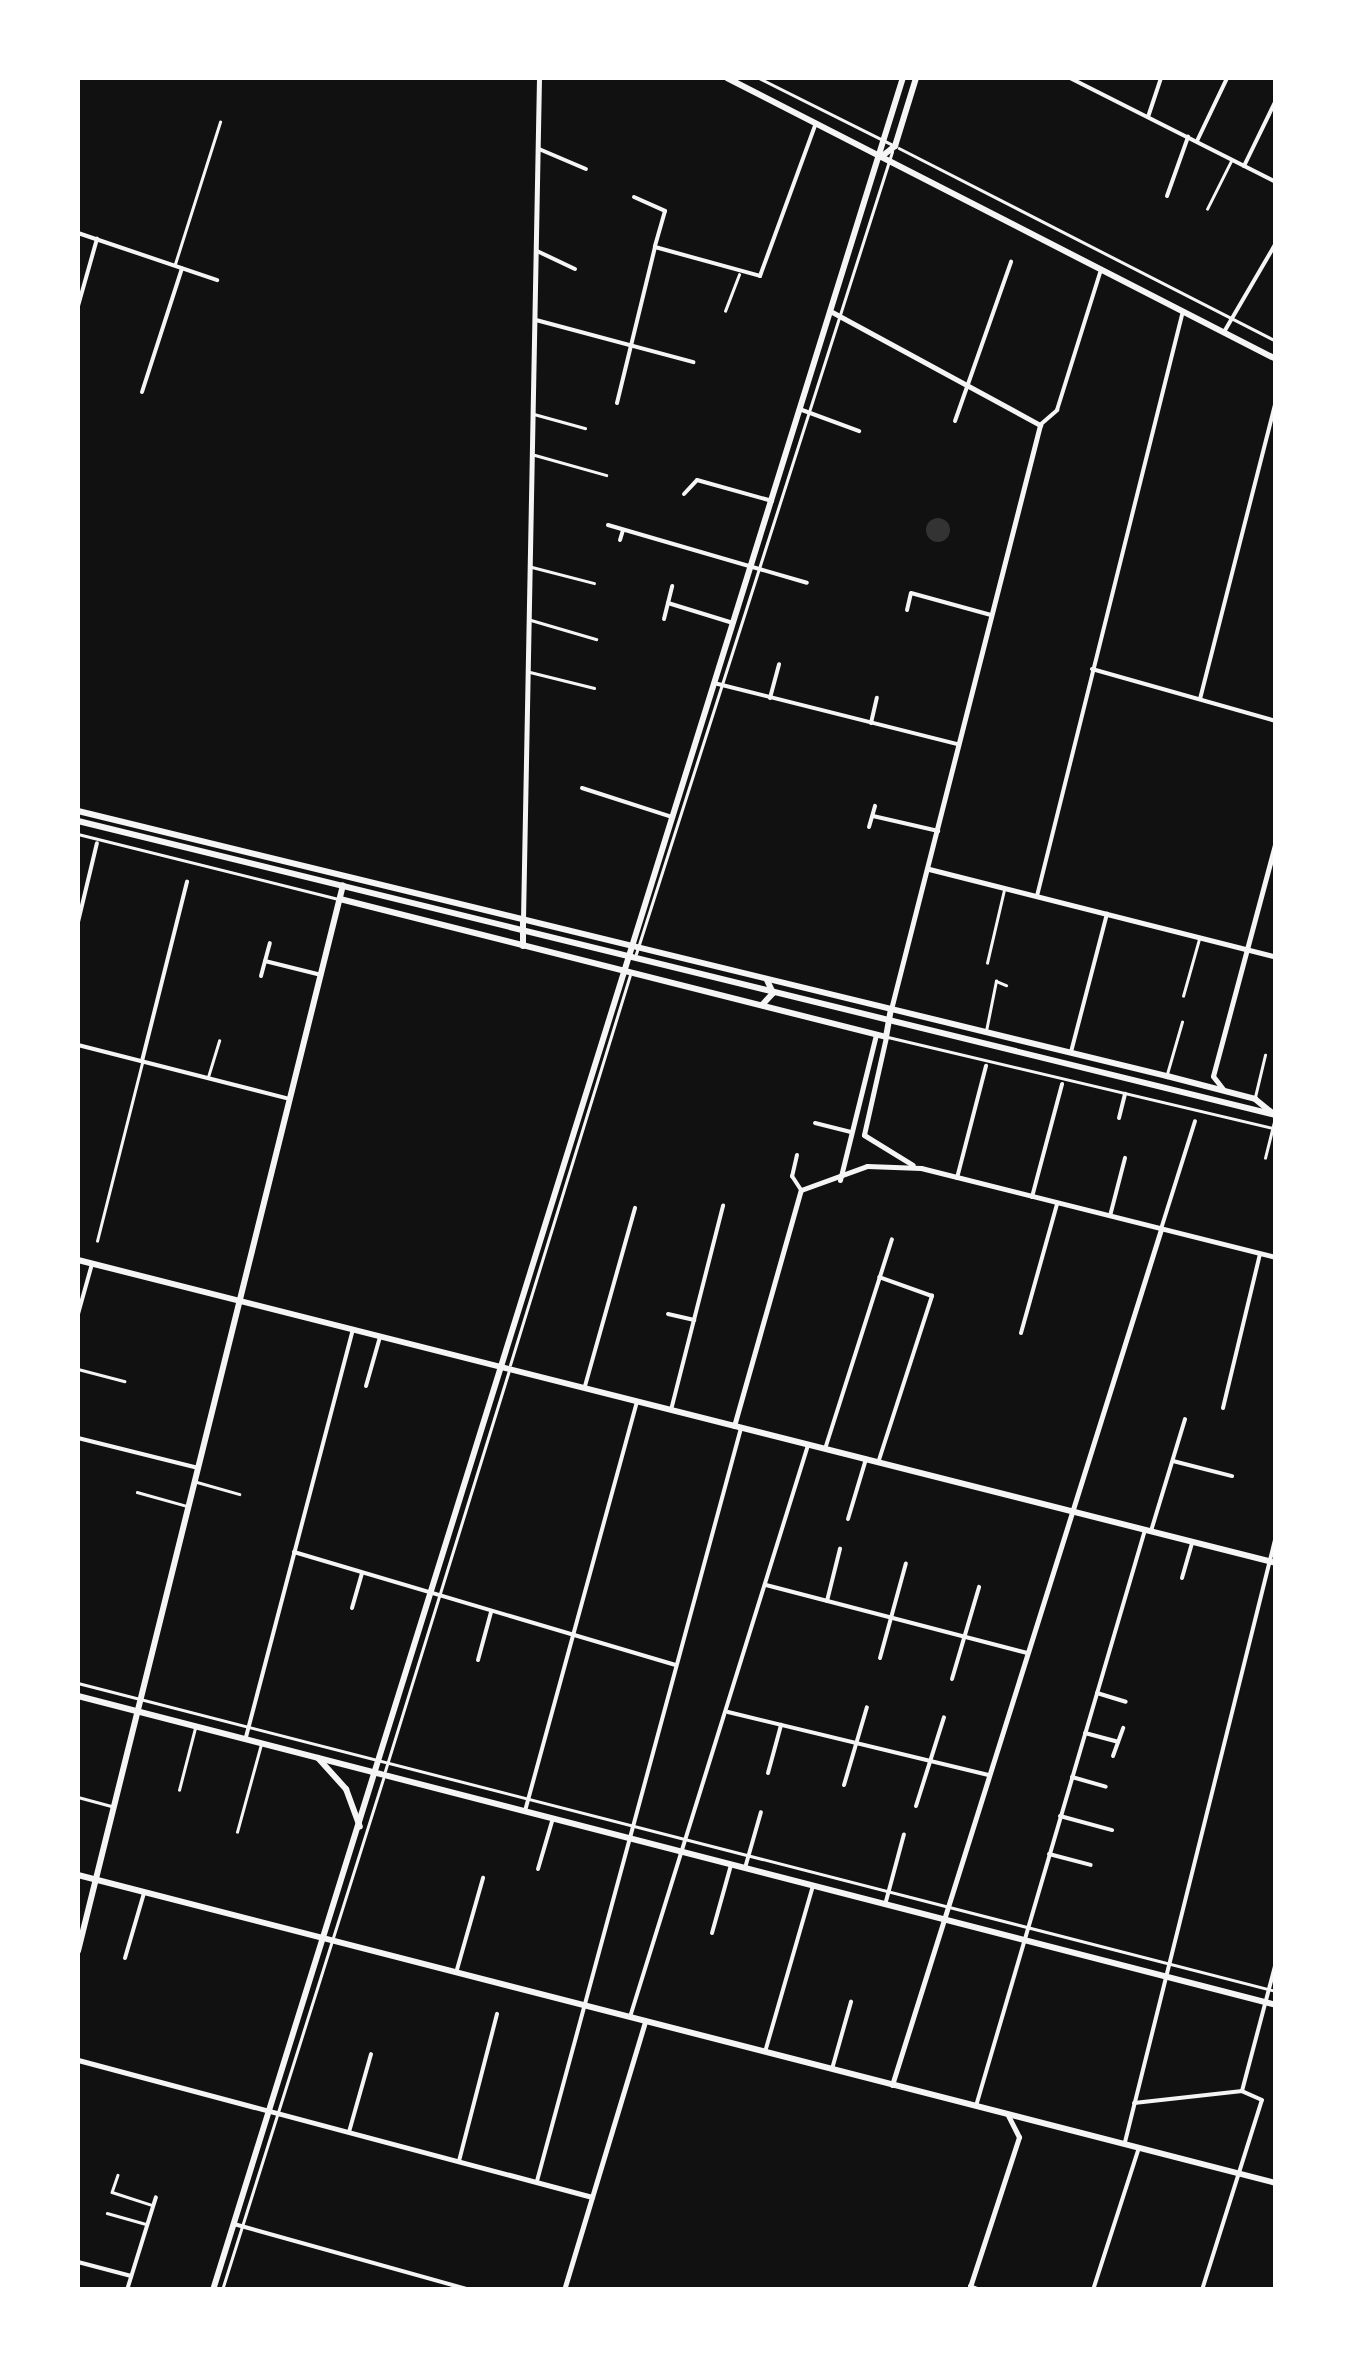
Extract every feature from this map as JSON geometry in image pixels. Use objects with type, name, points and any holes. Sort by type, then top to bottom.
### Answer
[{"type":"main road","points":[[727,78],[1276,359]]},
{"type":"main road","points":[[885,159],[883,140],[904,78]]},
{"type":"main road","points":[[214,2290],[274,2112],[360,1827],[381,1774],[672,816],[718,684],[733,622],[755,568],[772,502],[805,412],[885,159],[894,146],[916,78]]},
{"type":"main road","points":[[78,811],[1167,1076],[1254,1099],[1276,1116]]},
{"type":"main road","points":[[78,821],[1276,1116]]},
{"type":"main road","points":[[78,1951],[345,876]]},
{"type":"main road","points":[[340,899],[886,1037],[891,1009]]},
{"type":"main road","points":[[523,919],[523,946]]},
{"type":"main road","points":[[712,994],[699,975],[720,967]]},
{"type":"main road","points":[[756,1005],[773,993],[764,978]]},
{"type":"main road","points":[[876,1034],[891,1009]]},
{"type":"main road","points":[[78,1260],[1272,1562]]},
{"type":"main road","points":[[78,1696],[1276,2005]]},
{"type":"main road","points":[[317,1757],[346,1790],[360,1827]]},
{"type":"main road","points":[[78,1875],[1276,2183]]},
{"type":"street","points":[[523,919],[540,78]]},
{"type":"street","points":[[1070,78],[1276,182]]},
{"type":"street","points":[[1148,117],[1161,78]]},
{"type":"street","points":[[1196,142],[1228,78]]},
{"type":"street","points":[[1244,166],[1276,100]]},
{"type":"street","points":[[656,247],[739,275],[762,273],[816,123]]},
{"type":"street","points":[[1168,196],[1188,137]]},
{"type":"street","points":[[538,149],[586,169]]},
{"type":"street","points":[[617,403],[665,211],[634,197]]},
{"type":"street","points":[[78,233],[216,280]]},
{"type":"street","points":[[78,306],[97,240]]},
{"type":"street","points":[[1224,332],[1235,320],[1276,244]]},
{"type":"street","points":[[537,252],[575,269]]},
{"type":"street","points":[[955,422],[1011,262]]},
{"type":"street","points":[[142,392],[182,268]]},
{"type":"street","points":[[891,1009],[1040,425],[1057,410],[1101,270]]},
{"type":"street","points":[[1037,896],[1183,311]]},
{"type":"street","points":[[836,315],[1040,425]]},
{"type":"street","points":[[536,320],[693,362]]},
{"type":"street","points":[[1200,700],[1276,400]]},
{"type":"street","points":[[805,412],[859,431]]},
{"type":"street","points":[[684,494],[696,480],[772,502]]},
{"type":"street","points":[[608,525],[807,583]]},
{"type":"street","points":[[620,540],[623,530]]},
{"type":"street","points":[[664,620],[672,586]]},
{"type":"street","points":[[907,610],[911,593],[991,615]]},
{"type":"street","points":[[668,602],[733,622]]},
{"type":"street","points":[[770,698],[780,664]]},
{"type":"street","points":[[1092,669],[1276,721]]},
{"type":"street","points":[[718,684],[959,745]]},
{"type":"street","points":[[871,723],[877,698]]},
{"type":"street","points":[[582,788],[672,816]]},
{"type":"street","points":[[869,826],[875,806]]},
{"type":"street","points":[[872,816],[938,831]]},
{"type":"street","points":[[1225,1091],[1213,1076],[1276,840]]},
{"type":"street","points":[[78,922],[98,843]]},
{"type":"street","points":[[929,869],[1276,956]]},
{"type":"street","points":[[142,1061],[186,882]]},
{"type":"street","points":[[1071,1052],[1107,914]]},
{"type":"street","points":[[260,976],[270,943]]},
{"type":"street","points":[[265,961],[321,975]]},
{"type":"street","points":[[840,1180],[876,1034]]},
{"type":"street","points":[[886,1037],[864,1136],[921,1168]]},
{"type":"street","points":[[78,1045],[290,1099]]},
{"type":"street","points":[[957,1178],[986,1066]]},
{"type":"street","points":[[1032,1197],[1062,1084]]},
{"type":"street","points":[[1119,1118],[1125,1094]]},
{"type":"street","points":[[892,2085],[1195,1120]]},
{"type":"street","points":[[815,1123],[852,1132]]},
{"type":"street","points":[[537,2182],[800,1190],[792,1176],[797,1155]]},
{"type":"street","points":[[1110,1216],[1125,1158]]},
{"type":"street","points":[[800,1190],[840,1180],[873,1164],[921,1168],[1276,1258]]},
{"type":"street","points":[[1021,1333],[1057,1204]]},
{"type":"street","points":[[670,1410],[724,1206]]},
{"type":"street","points":[[585,1388],[635,1208]]},
{"type":"street","points":[[825,1449],[892,1239]]},
{"type":"street","points":[[1223,1408],[1260,1254]]},
{"type":"street","points":[[78,1314],[92,1264]]},
{"type":"street","points":[[878,1463],[931,1292],[879,1277]]},
{"type":"street","points":[[668,1314],[694,1320]]},
{"type":"street","points":[[245,1739],[353,1330]]},
{"type":"street","points":[[366,1386],[380,1337]]},
{"type":"street","points":[[524,1811],[637,1402]]},
{"type":"street","points":[[976,2106],[1085,1732],[1185,1419]]},
{"type":"street","points":[[78,1438],[198,1468]]},
{"type":"street","points":[[630,2018],[686,1853],[808,1445]]},
{"type":"street","points":[[848,1518],[866,1460]]},
{"type":"street","points":[[1172,1461],[1232,1476]]},
{"type":"street","points":[[1124,2144],[1276,1536]]},
{"type":"street","points":[[1182,1578],[1192,1542]]},
{"type":"street","points":[[826,1601],[840,1549]]},
{"type":"street","points":[[294,1552],[432,1596],[676,1665]]},
{"type":"street","points":[[880,1658],[906,1563]]},
{"type":"street","points":[[352,1608],[362,1574]]},
{"type":"street","points":[[766,1585],[1027,1653]]},
{"type":"street","points":[[952,1678],[979,1587]]},
{"type":"street","points":[[478,1660],[491,1612]]},
{"type":"street","points":[[1097,1693],[1126,1702]]},
{"type":"street","points":[[844,1785],[867,1707]]},
{"type":"street","points":[[728,1712],[989,1775]]},
{"type":"street","points":[[916,1806],[944,1717]]},
{"type":"street","points":[[768,1773],[782,1725]]},
{"type":"street","points":[[1113,1756],[1122,1728]]},
{"type":"street","points":[[1085,1732],[1118,1742]]},
{"type":"street","points":[[1072,1777],[1106,1787]]},
{"type":"street","points":[[745,1868],[761,1812]]},
{"type":"street","points":[[1060,1816],[1112,1830]]},
{"type":"street","points":[[538,1868],[553,1818]]},
{"type":"street","points":[[885,1905],[904,1834]]},
{"type":"street","points":[[1049,1854],[1090,1866]]},
{"type":"street","points":[[712,1933],[731,1865]]},
{"type":"street","points":[[456,1972],[483,1878]]},
{"type":"street","points":[[765,2052],[813,1886]]},
{"type":"street","points":[[125,1958],[144,1892]]},
{"type":"street","points":[[1242,2090],[1272,1990],[1276,1962]]},
{"type":"street","points":[[832,2070],[851,2002]]},
{"type":"street","points":[[459,2161],[497,2014]]},
{"type":"street","points":[[564,2290],[645,2021]]},
{"type":"street","points":[[348,2132],[371,2054]]},
{"type":"street","points":[[78,2060],[592,2197]]},
{"type":"street","points":[[1134,2103],[1242,2090],[1262,2100],[1202,2290]]},
{"type":"street","points":[[980,2290],[970,2288],[1019,2137],[1008,2114]]},
{"type":"street","points":[[1093,2290],[1139,2148]]},
{"type":"street","points":[[127,2290],[156,2196]]},
{"type":"street","points":[[238,2225],[470,2290]]},
{"type":"street","points":[[78,2262],[131,2276]]},
{"type":"lane","points":[[760,78],[1276,341]]},
{"type":"lane","points":[[175,266],[220,122]]},
{"type":"lane","points":[[1207,209],[1232,160]]},
{"type":"lane","points":[[725,311],[739,275]]},
{"type":"lane","points":[[635,946],[805,412]]},
{"type":"lane","points":[[534,414],[585,428]]},
{"type":"lane","points":[[534,454],[606,475]]},
{"type":"lane","points":[[532,567],[594,583]]},
{"type":"lane","points":[[531,620],[596,639]]},
{"type":"lane","points":[[530,672],[594,688]]},
{"type":"lane","points":[[78,834],[340,899]]},
{"type":"lane","points":[[987,963],[1004,888]]},
{"type":"lane","points":[[1183,996],[1199,937]]},
{"type":"lane","points":[[986,1032],[996,981],[1006,984]]},
{"type":"lane","points":[[1167,1076],[1182,1022]]},
{"type":"lane","points":[[886,1037],[1274,1129]]},
{"type":"lane","points":[[207,1078],[219,1041]]},
{"type":"lane","points":[[1254,1099],[1266,1055]]},
{"type":"lane","points":[[97,1242],[142,1061]]},
{"type":"lane","points":[[1265,1158],[1276,1116]]},
{"type":"lane","points":[[384,1762],[442,1598],[505,1368]]},
{"type":"lane","points":[[78,1369],[124,1381]]},
{"type":"lane","points":[[195,1481],[239,1494]]},
{"type":"lane","points":[[137,1492],[188,1506]]},
{"type":"lane","points":[[78,1684],[1272,1990]]},
{"type":"lane","points":[[178,1790],[195,1726]]},
{"type":"lane","points":[[238,1832],[261,1743]]},
{"type":"lane","points":[[328,1940],[381,1774]]},
{"type":"lane","points":[[78,1797],[114,1806]]},
{"type":"lane","points":[[118,2175],[112,2192],[153,2205]]},
{"type":"lane","points":[[107,2213],[147,2225]]},
{"type":"lane","points":[[222,2290],[238,2225]]},
{"type":"shaded area","points":[[938,518],[950,530],[938,542],[926,530]]}]
